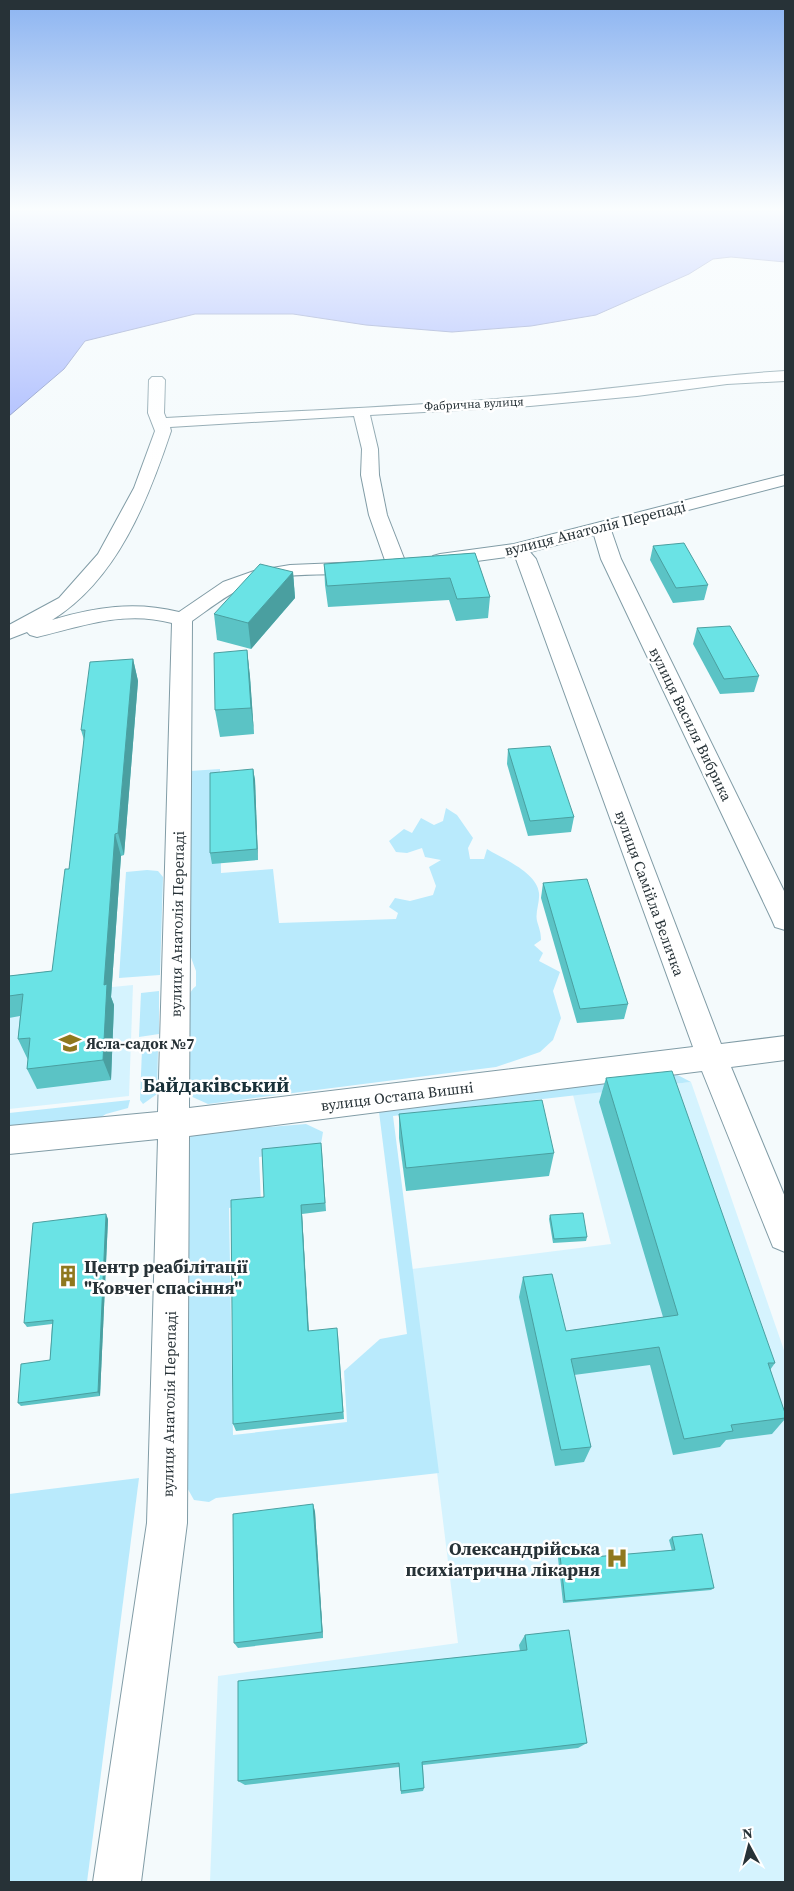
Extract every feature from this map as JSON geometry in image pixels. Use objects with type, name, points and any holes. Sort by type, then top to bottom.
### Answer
[{"type":"street","name":"Фабрична вулиця","points":[[161,423],[361,413],[392,408],[530,402],[727,379],[785,376]]},
{"type":"street","points":[[9,633],[46,615],[66,602],[106,556],[143,488],[163,431],[156,412],[157,380]]},
{"type":"street","points":[[361,413],[370,449],[370,476],[378,515],[397,566]]},
{"type":"street","name":"вулиця Анатолія Перепаді","points":[[117,1882],[167,1523],[182,619],[224,590],[248,579],[284,572],[397,566],[519,549],[785,480]]},
{"type":"street","name":"вулиця Василя Вибрика","points":[[601,527],[611,559],[785,920]]},
{"type":"street","name":"вулиця Самійла Величка","points":[[519,549],[526,559],[711,1056],[785,1236]]},
{"type":"street","points":[[9,639],[100,612],[136,610],[159,612],[182,619]]},
{"type":"street","name":"вулиця Остапа Вишні","points":[[9,1140],[174,1124],[785,1048]]},
{"type":"shaded area","points":[[220,769],[221,873],[273,869],[279,923],[396,919],[398,913],[389,907],[395,898],[410,901],[433,895],[436,886],[429,867],[441,860],[425,857],[422,848],[407,853],[396,852],[389,841],[404,829],[412,833],[421,818],[434,825],[443,821],[446,808],[457,815],[473,838],[468,848],[470,859],[484,859],[487,849],[526,872],[537,885],[539,896],[537,921],[541,940],[534,945],[543,953],[539,961],[560,972],[553,991],[561,1018],[553,1040],[540,1052],[496,1067],[208,1104],[188,1095],[184,1021],[190,994],[196,986],[196,971],[186,944],[190,771]]},
{"type":"shaded area","points":[[158,871],[163,877],[160,975],[119,978],[126,872]]},
{"type":"shaded area","name":"Ясла-садок №7","points":[[133,985],[129,1096],[9,1109],[9,997]]},
{"type":"shaded area","points":[[159,991],[159,1034],[139,1037],[141,993]]},
{"type":"shaded area","points":[[149,1046],[158,1049],[157,1094],[143,1104],[140,1100],[142,1049]]},
{"type":"shaded area","points":[[668,1070],[691,1082],[393,1116],[439,1473],[216,1498],[209,1502],[194,1500],[181,1477],[185,1145],[193,1133],[306,1124],[323,1132],[320,1150],[259,1157],[261,1203],[229,1208],[233,1435],[347,1422],[344,1371],[380,1339],[407,1334],[379,1112]]},
{"type":"shaded area","name":"Олександрійська психіатрична лікарня","points":[[691,1082],[785,1353],[785,1882],[210,1882],[218,1676],[458,1643],[412,1269],[611,1244],[573,1095]]},
{"type":"shaded area","points":[[130,1100],[128,1108],[106,1114],[95,1121],[9,1131],[9,1113]]},
{"type":"shaded area","points":[[139,1478],[87,1882],[9,1882],[9,1494]]},
{"type":"water","points":[[9,298],[634,298],[596,315],[531,326],[452,332],[366,325],[293,314],[195,314],[85,341],[64,369],[9,416]]},
{"type":"building","points":[[684,543],[708,585],[676,588],[653,546]]},
{"type":"building","points":[[475,553],[490,597],[457,599],[450,578],[327,586],[324,564]]},
{"type":"building","points":[[260,564],[293,572],[248,623],[214,614]]},
{"type":"building","points":[[730,626],[759,676],[724,679],[697,628]]},
{"type":"building","points":[[247,650],[251,708],[215,710],[214,653]]},
{"type":"building","points":[[133,659],[118,833],[115,834],[104,985],[107,984],[103,1060],[27,1069],[30,1038],[18,1039],[23,994],[9,996],[9,976],[52,971],[65,869],[69,869],[85,730],[81,730],[90,662]]},
{"type":"building","points":[[550,746],[574,817],[530,821],[508,749]]},
{"type":"building","points":[[253,769],[257,849],[210,853],[210,773]]},
{"type":"building","points":[[587,879],[628,1004],[580,1009],[543,883]]},
{"type":"building","points":[[672,1071],[775,1363],[768,1363],[785,1418],[731,1425],[733,1431],[684,1439],[659,1347],[571,1359],[591,1447],[561,1450],[523,1277],[552,1274],[566,1331],[678,1315],[606,1078]]},
{"type":"building","points":[[542,1100],[554,1153],[406,1168],[399,1114]]},
{"type":"building","points":[[321,1143],[325,1203],[301,1205],[308,1331],[337,1328],[343,1412],[233,1424],[231,1200],[264,1197],[262,1149]]},
{"type":"building","points":[[583,1213],[587,1237],[554,1239],[550,1215]]},
{"type":"building","name":"Центр реабілітації \"Ковчег спасіння\"","points":[[106,1214],[98,1392],[18,1403],[21,1364],[50,1360],[53,1320],[24,1323],[33,1223]]},
{"type":"building","points":[[313,1504],[322,1632],[234,1643],[233,1514]]},
{"type":"building","points":[[702,1534],[714,1588],[565,1601],[559,1546],[591,1544],[593,1557],[675,1550],[672,1537]]},
{"type":"building","points":[[569,1630],[587,1743],[422,1762],[424,1788],[401,1791],[399,1763],[238,1781],[238,1681],[527,1650],[525,1635]]},
{"type":"place","name":"Ясла-садок №7","points":[[70,1043]]},
{"type":"place","name":"Центр реабілітації \"Ковчег спасіння\"","points":[[68,1276]]},
{"type":"place","name":"Олександрійська психіатрична лікарня","points":[[617,1558]]},
{"type":"district","name":"Байдаківський","points":[[216,1085]]}]
